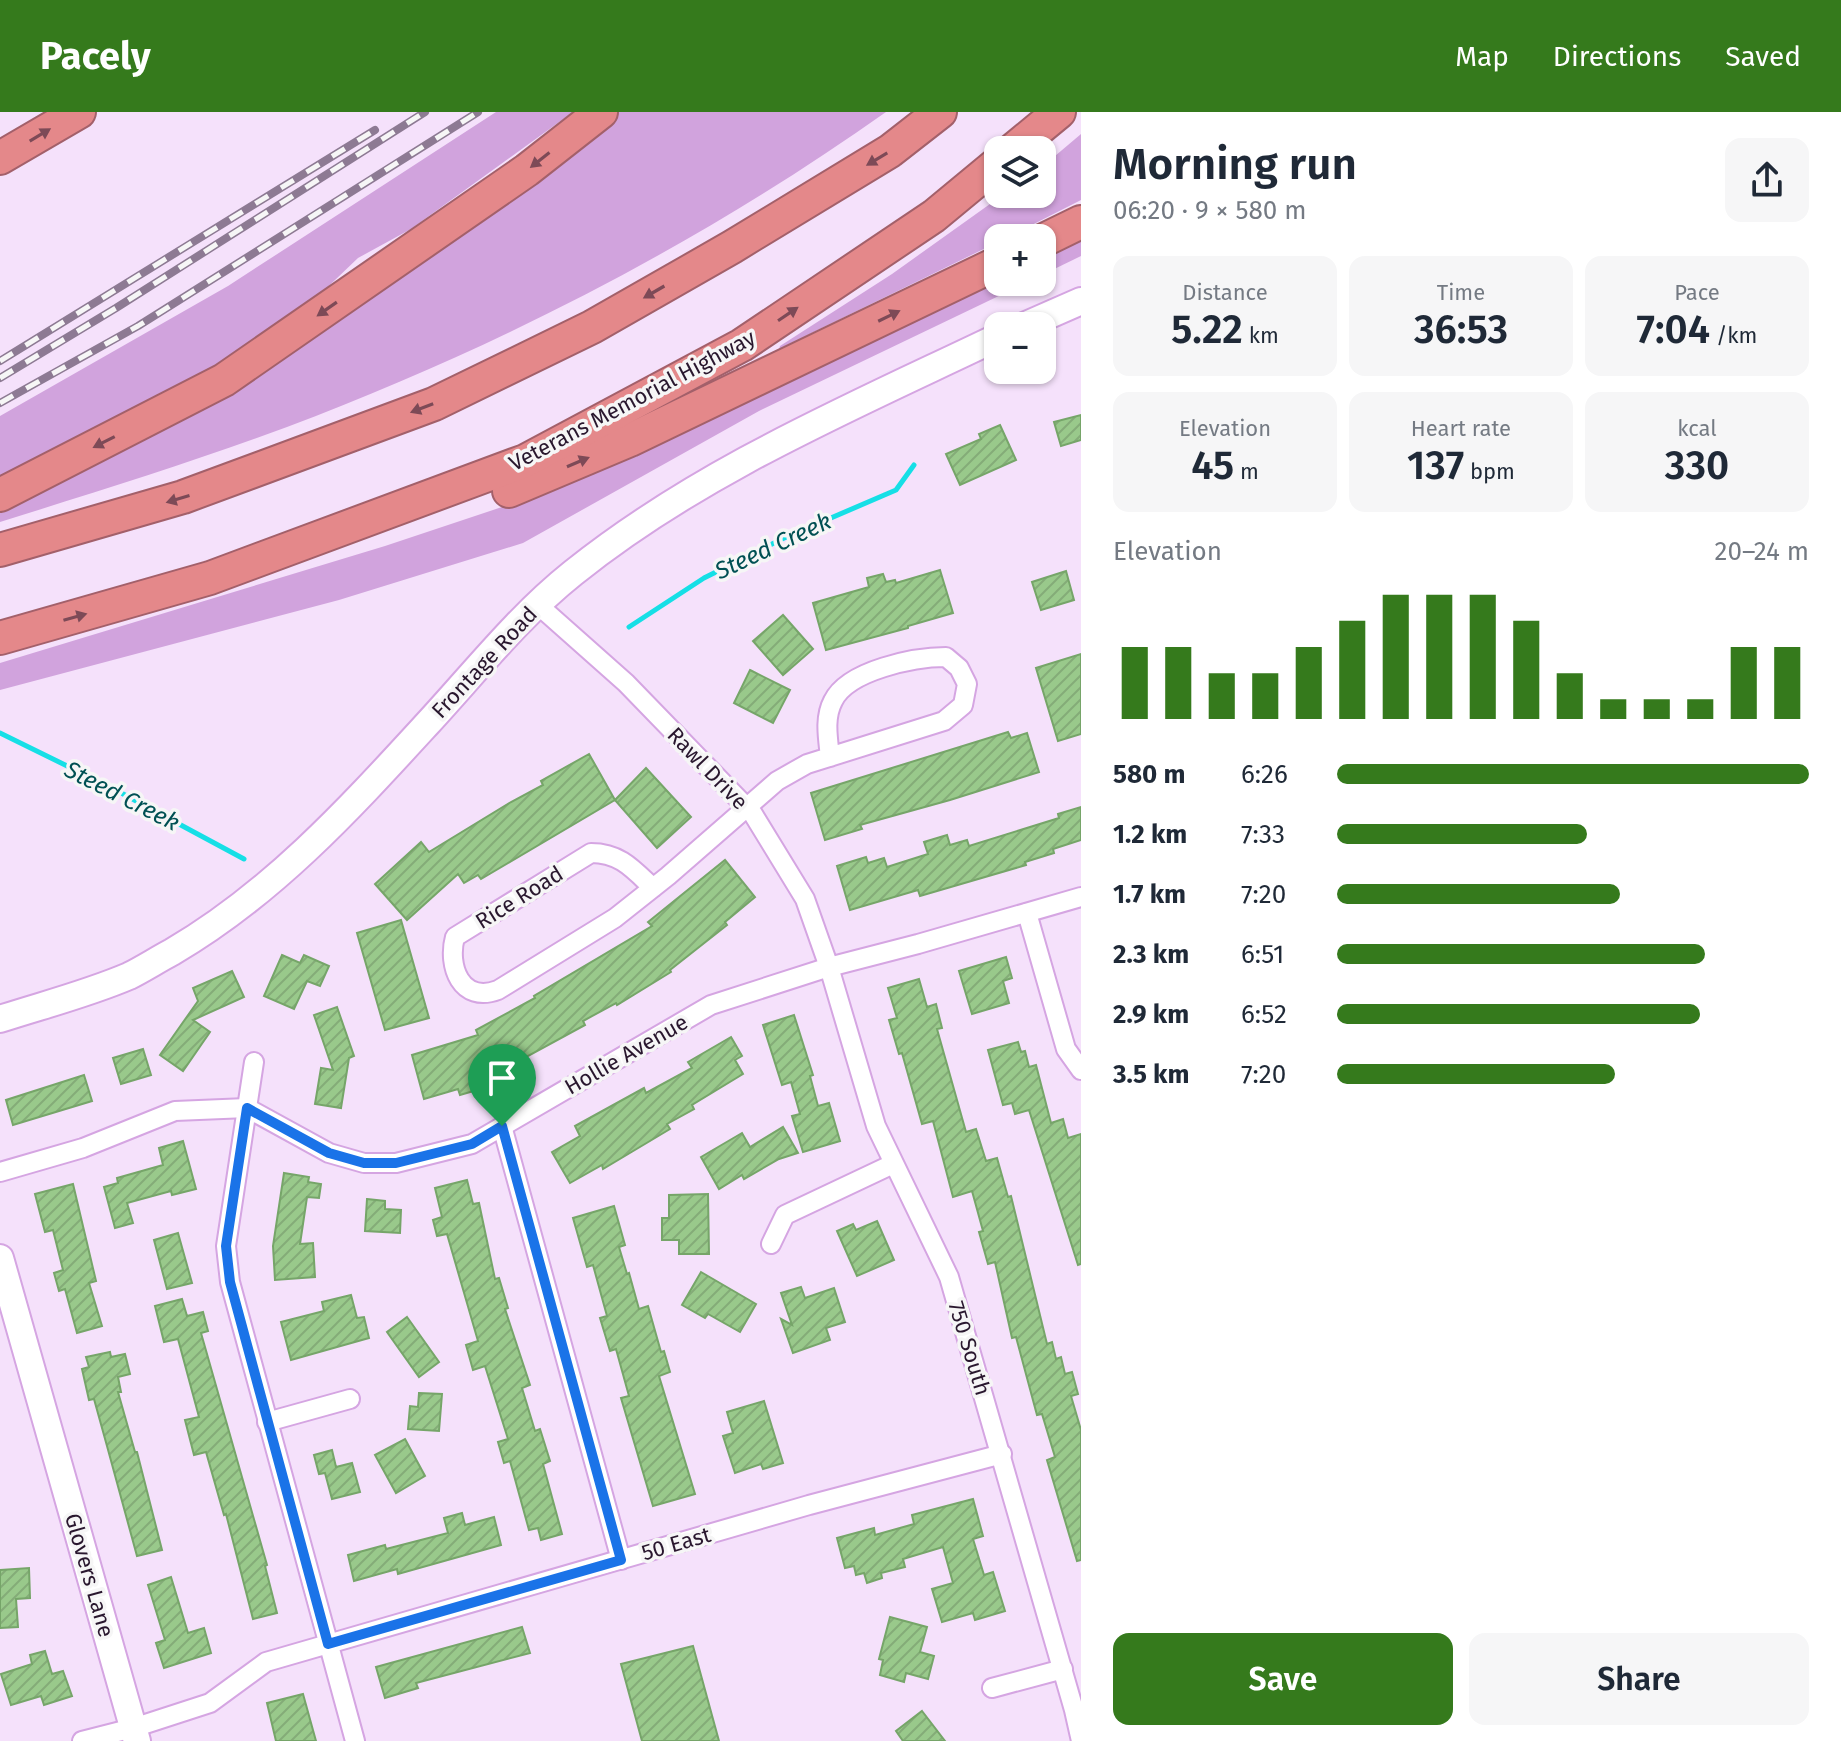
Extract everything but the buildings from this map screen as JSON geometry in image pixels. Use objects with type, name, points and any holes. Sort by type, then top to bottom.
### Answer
[{"type":"highway","points":[[0,158],[79,112]]},
{"type":"highway","points":[[0,495],[224,380],[527,170],[601,112]]},
{"type":"highway","points":[[0,550],[183,497],[434,404],[592,327],[719,254],[890,151],[940,112]]},
{"type":"highway","points":[[1030,136],[1059,112]]},
{"type":"highway","name":"Veterans Memorial Highway","points":[[0,638],[210,578],[525,461],[742,345],[934,216],[984,175]]},
{"type":"highway","points":[[1056,234],[1081,222]]},
{"type":"highway","points":[[210,578],[508,491],[644,434],[984,270]]},
{"type":"street","points":[[1056,312],[1081,301]]},
{"type":"street","name":"Frontage Road","points":[[0,1019],[131,975],[208,931],[251,898],[294,863],[357,801],[537,604],[641,521],[713,476],[984,344]]},
{"type":"street","name":"Rawl Drive","points":[[537,604],[626,683],[753,814],[805,899],[829,967]]},
{"type":"street","name":"Rice Road","points":[[653,888],[621,858],[591,853],[455,937],[451,961],[457,979],[480,991],[490,993],[498,990],[615,918],[653,888],[777,781],[807,764],[830,757],[944,721],[963,705],[967,684],[959,668],[946,657],[923,657],[866,674],[841,688],[832,702],[827,726],[830,757]]},
{"type":"street","name":"Hollie Avenue","points":[[247,1108],[329,1153],[364,1163],[396,1163],[472,1144],[711,1005],[829,967],[1081,897]]},
{"type":"street","points":[[1027,913],[1066,1049],[1081,1070]]},
{"type":"street","name":"750 South","points":[[829,967],[876,1126],[949,1277],[1002,1454],[1081,1741]]},
{"type":"street","points":[[254,1062],[226,1246],[237,1310],[355,1741]]},
{"type":"street","points":[[0,1172],[83,1148],[175,1111],[247,1108]]},
{"type":"street","points":[[502,1126],[621,1560]]},
{"type":"street","points":[[771,1244],[785,1215],[893,1164]]},
{"type":"street","name":"Glovers Lane","points":[[0,1258],[135,1735]]},
{"type":"street","points":[[267,1422],[350,1399]]},
{"type":"street","name":"50 East","points":[[82,1741],[135,1735],[210,1703],[266,1662],[809,1505],[1002,1454]]},
{"type":"street","points":[[992,1688],[1063,1669]]},
{"type":"shaded area","points":[[496,112],[573,112],[411,229],[358,258],[311,303],[226,360],[152,405],[0,481],[0,416],[228,286]]},
{"type":"shaded area","points":[[615,112],[886,112],[816,160],[671,248],[521,327],[366,396],[287,427],[0,522],[0,509],[113,456],[184,416]]},
{"type":"shaded area","points":[[1081,134],[1081,200],[1034,224],[984,224],[984,249],[779,349],[984,208],[1056,208],[1056,155]]},
{"type":"shaded area","points":[[1081,230],[1081,256],[1056,268],[1056,242]]},
{"type":"shaded area","points":[[984,277],[984,296],[999,296],[759,411],[523,543],[339,600],[0,690],[0,663],[385,546],[517,502]]},
{"type":"waterway","name":"Steed Creek","points":[[629,627],[704,578],[782,539],[896,490],[914,465]]},
{"type":"waterway","name":"Steed Creek","points":[[0,733],[112,788],[244,859]]},
{"type":"railway","points":[[0,378],[425,112]]},
{"type":"railway","points":[[0,403],[138,326],[478,112]]},
{"type":"railway","points":[[0,361],[375,130]]},
{"type":"route","points":[[247,1108],[329,1153],[364,1163],[396,1163],[472,1144],[502,1126],[621,1560],[328,1644],[230,1282],[226,1246],[247,1108]]}]
